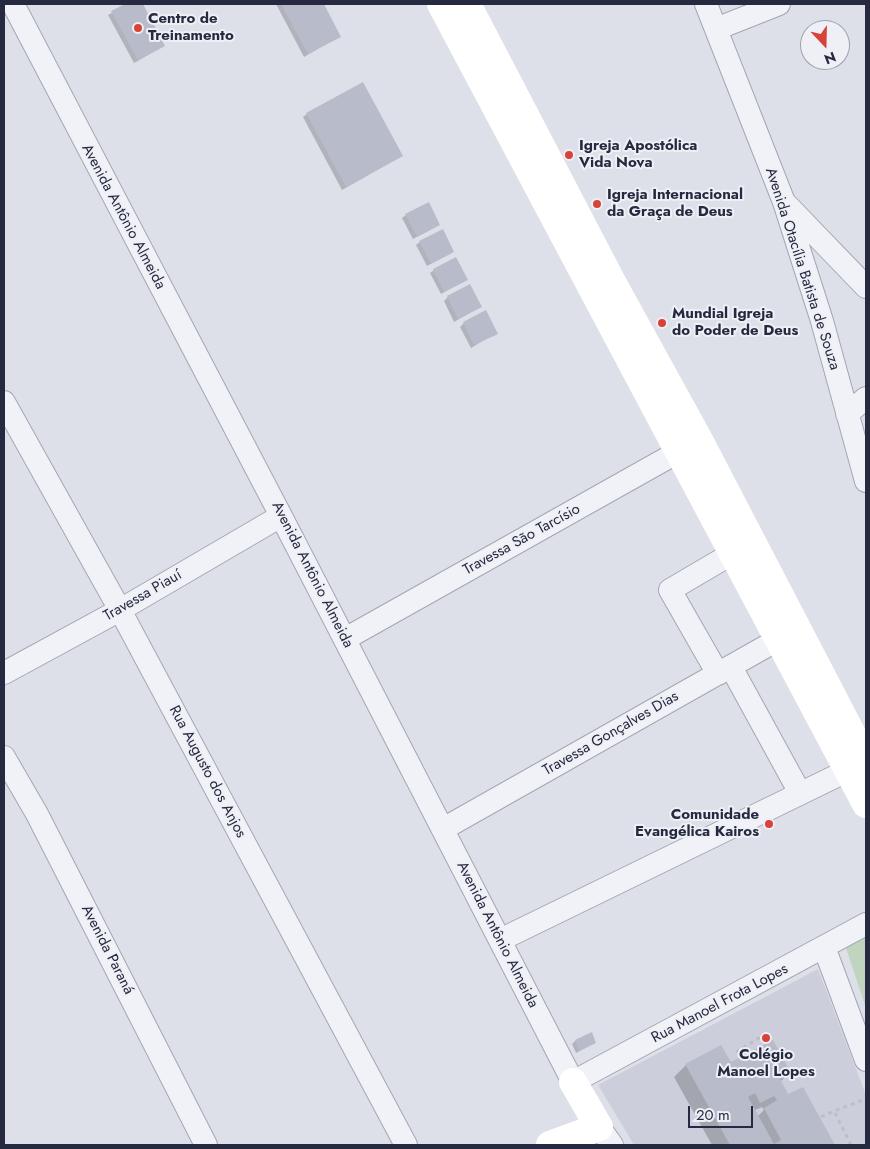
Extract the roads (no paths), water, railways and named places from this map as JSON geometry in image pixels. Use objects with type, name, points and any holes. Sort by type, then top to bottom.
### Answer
[{"type":"main road","points":[[441,4],[612,282],[689,446],[733,553],[779,639],[860,764]]},
{"type":"main road","points":[[467,4],[522,135]]},
{"type":"main road","points":[[689,446],[860,764],[866,804]]},
{"type":"main road","name":"Avenida Antônio Almeida","points":[[573,1082],[605,1136]]},
{"type":"main road","points":[[550,1145],[605,1136]]},
{"type":"street","name":"Avenida Antônio Almeida","points":[[13,4],[345,639],[573,1082]]},
{"type":"street","name":"Avenida Otacília Batista de Souza","points":[[706,4],[784,202],[822,322],[847,414],[860,432],[866,481]]},
{"type":"street","points":[[716,29],[779,4]]},
{"type":"street","points":[[784,202],[866,287]]},
{"type":"street","points":[[847,414],[866,398]]},
{"type":"street","name":"Rua Augusto dos Anjos","points":[[4,402],[120,610],[406,1145]]},
{"type":"street","name":"Travessa São Tarcísio","points":[[345,639],[689,446]]},
{"type":"street","name":"Travessa Piauí","points":[[4,673],[120,610],[281,516]]},
{"type":"street","points":[[733,553],[670,590],[725,670],[800,793]]},
{"type":"street","name":"Travessa Gonçalves Dias","points":[[443,829],[779,639]]},
{"type":"street","name":"Avenida Paraná","points":[[4,757],[37,814],[206,1145]]},
{"type":"street","points":[[500,940],[860,764]]},
{"type":"street","name":"Rua Manoel Frota Lopes","points":[[573,1082],[866,924]]},
{"type":"street","points":[[824,948],[866,1060]]},
{"type":"place","name":"Centro de Treinamento","points":[[138,28]]},
{"type":"place","name":"Igreja Apostólica Vida Nova","points":[[569,155]]},
{"type":"place","name":"Igreja Internacional da Graça de Deus","points":[[597,204]]},
{"type":"place","name":"Mundial Igreja do Poder de Deus","points":[[662,323]]},
{"type":"place","name":"Comunidade Evangélica Kairos","points":[[769,824]]},
{"type":"place","name":"Colégio Manoel Lopes","points":[[766,1038]]}]
